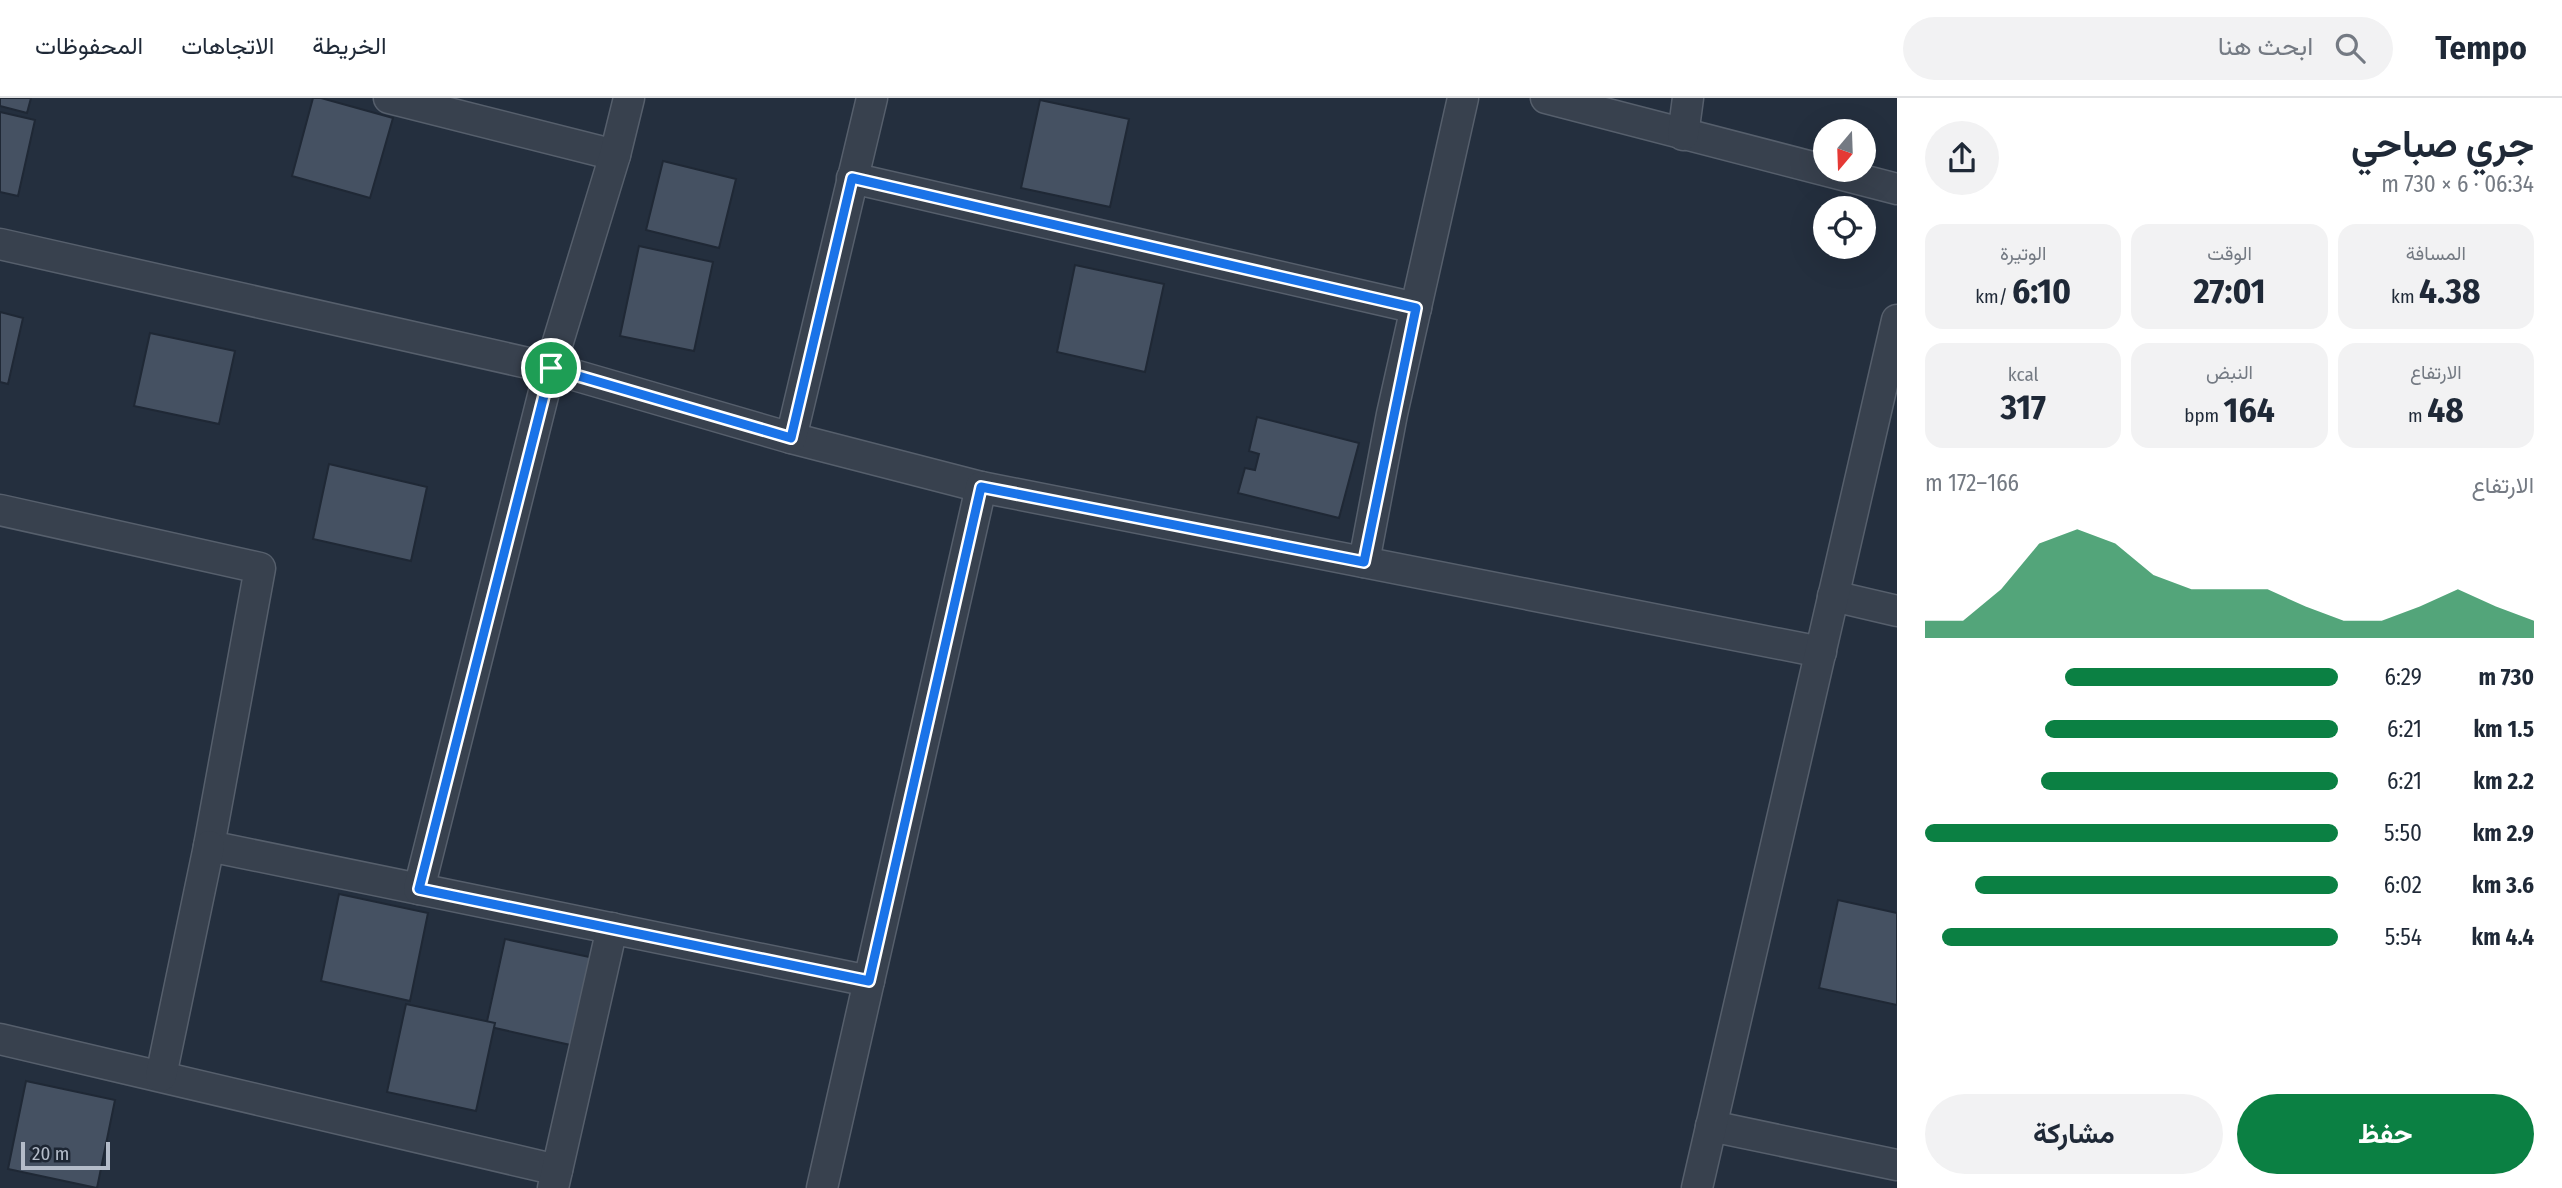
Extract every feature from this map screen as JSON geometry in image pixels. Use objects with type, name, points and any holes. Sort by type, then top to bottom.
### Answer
[{"type":"street","points":[[389,98],[615,155]]},
{"type":"street","points":[[419,889],[551,368],[615,155],[629,98]]},
{"type":"street","points":[[791,438],[872,98]]},
{"type":"street","points":[[1364,562],[1462,98]]},
{"type":"street","points":[[1546,98],[1897,189]]},
{"type":"street","points":[[1682,135],[1688,98]]},
{"type":"street","points":[[852,178],[1416,308]]},
{"type":"street","points":[[0,244],[551,368],[791,438],[981,487],[1821,652]]},
{"type":"street","points":[[1697,1188],[1833,596],[1892,368],[1897,320]]},
{"type":"street","points":[[822,1188],[981,487]]},
{"type":"street","points":[[1,517],[260,568],[209,846],[161,1076]]},
{"type":"street","points":[[1833,596],[1897,611]]},
{"type":"street","points":[[209,846],[869,981]]},
{"type":"street","points":[[0,1039],[161,1076],[555,1179],[612,929]]},
{"type":"street","points":[[1711,1126],[1897,1165]]},
{"type":"building","points":[[0,98],[31,98],[27,113],[0,106]]},
{"type":"building","points":[[313,98],[393,118],[370,198],[292,176]]},
{"type":"building","points":[[1040,100],[1129,119],[1110,207],[1021,188]]},
{"type":"building","points":[[0,112],[35,120],[18,196],[0,192]]},
{"type":"building","points":[[663,161],[736,179],[719,248],[646,230]]},
{"type":"building","points":[[639,246],[713,262],[694,351],[620,336]]},
{"type":"building","points":[[1075,265],[1164,284],[1145,372],[1057,352]]},
{"type":"building","points":[[0,312],[23,318],[8,384],[0,382]]},
{"type":"building","points":[[150,333],[235,351],[219,424],[134,406]]},
{"type":"building","points":[[1257,417],[1359,443],[1339,518],[1238,493],[1245,468],[1255,470],[1259,454],[1249,451]]},
{"type":"building","points":[[329,464],[427,487],[411,561],[313,539]]},
{"type":"building","points":[[339,894],[428,913],[410,1001],[321,981]]},
{"type":"building","points":[[1838,900],[1897,913],[1897,1005],[1819,988]]},
{"type":"building","points":[[505,939],[594,958],[575,1046],[486,1026]]},
{"type":"building","points":[[406,1004],[495,1023],[476,1111],[387,1092]]},
{"type":"building","points":[[26,1081],[115,1100],[97,1188],[8,1169]]},
{"type":"route","points":[[852,178],[1416,308],[1392,414],[1364,562],[981,487],[869,981],[419,889],[551,368],[791,438],[852,178]]}]
